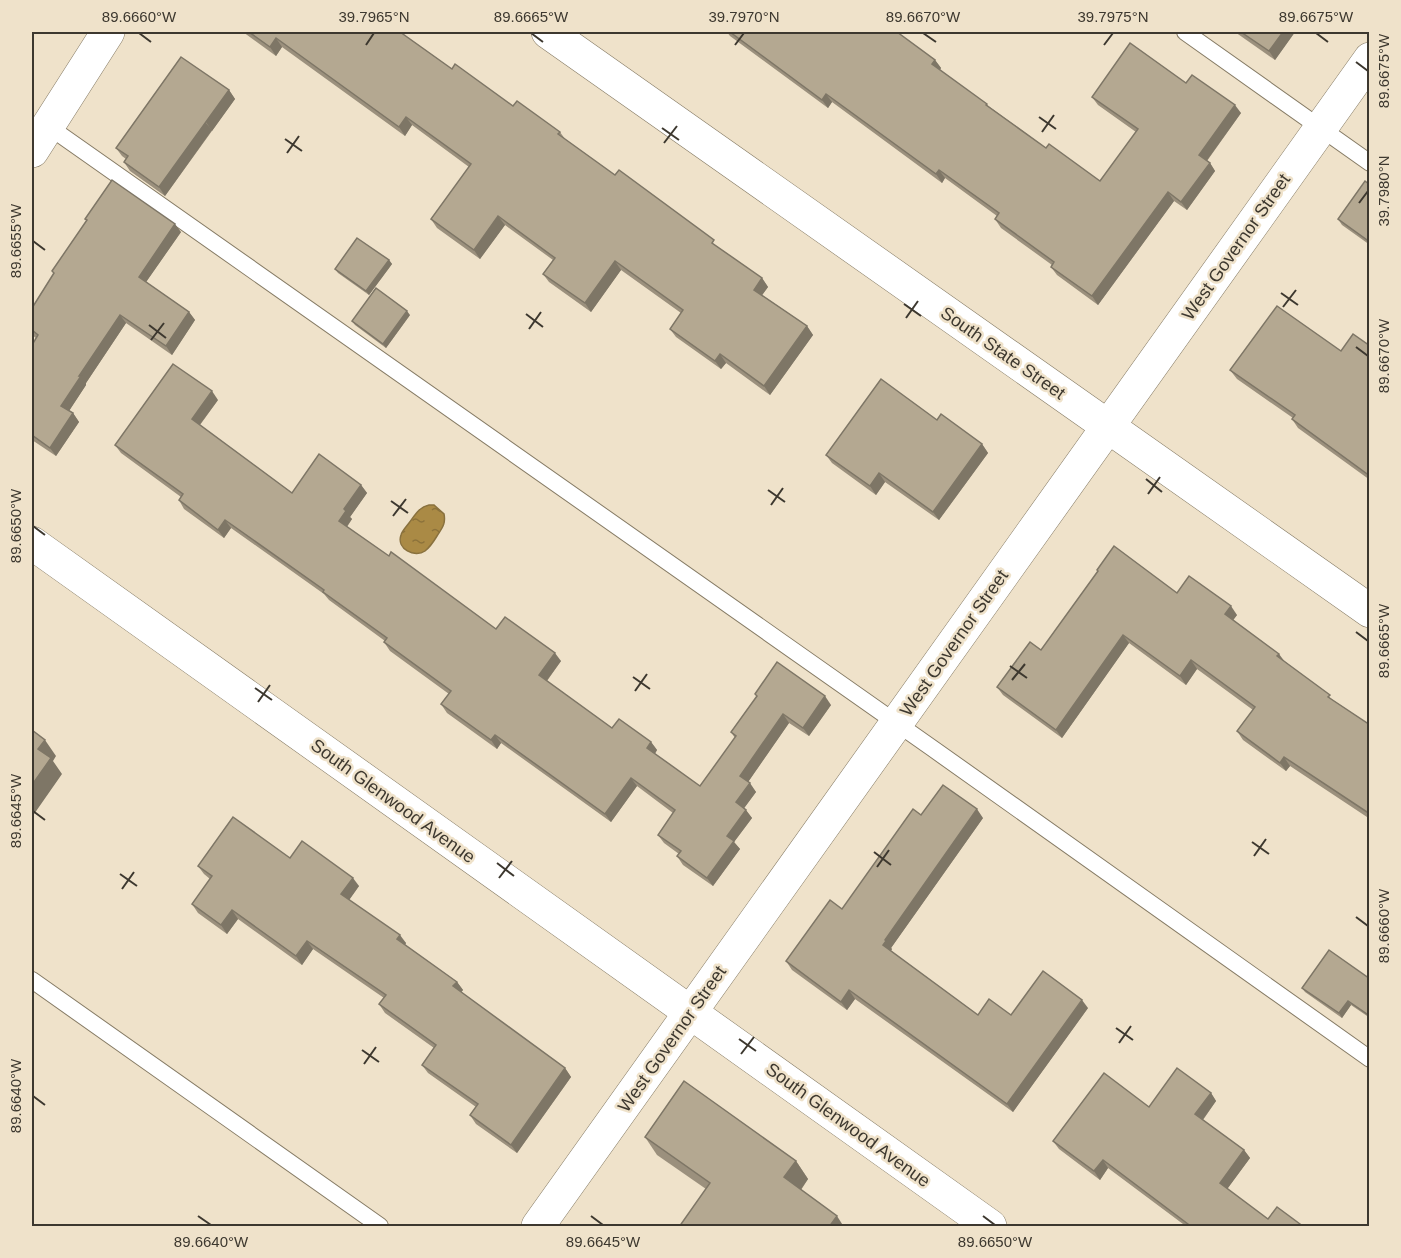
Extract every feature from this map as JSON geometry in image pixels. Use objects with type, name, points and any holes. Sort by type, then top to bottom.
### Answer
[{"type":"street","points":[[40,139],[108,32]]},
{"type":"street","name":"South State Street","points":[[548,32],[1370,611]]},
{"type":"street","name":"West Governor Street","points":[[538,1227],[1370,59]]},
{"type":"street","name":"South Glenwood Avenue","points":[[32,543],[990,1227]]},
{"type":"lane","points":[[1185,32],[1370,163]]},
{"type":"lane","points":[[40,139],[896,723],[1370,1059]]},
{"type":"lane","points":[[32,980],[380,1227]]},
{"type":"water","points":[[434,505],[444,514],[443,526],[425,551],[412,553],[407,551],[400,540],[404,529],[422,508]]},
{"type":"building","points":[[249,32],[400,32],[452,69],[455,64],[513,106],[517,101],[615,175],[619,170],[714,240],[712,243],[762,278],[754,290],[807,326],[764,386],[720,354],[715,361],[670,329],[683,310],[615,261],[585,303],[543,274],[555,258],[498,216],[474,250],[431,219],[471,164],[406,117],[399,127],[276,38],[270,47]]},
{"type":"building","points":[[730,32],[897,32],[935,60],[932,64],[986,105],[1046,148],[1049,144],[1100,181],[1138,129],[1092,97],[1130,43],[1186,83],[1192,75],[1235,105],[1199,155],[1210,163],[1181,202],[1168,192],[1092,296],[1051,267],[1054,262],[995,219],[999,213],[939,170],[936,174],[826,94],[822,100]]},
{"type":"building","points":[[1241,32],[1283,32],[1269,51]]},
{"type":"building","points":[[181,57],[229,90],[159,187],[124,162],[128,156],[116,148]]},
{"type":"building","points":[[112,180],[175,224],[139,277],[189,312],[166,346],[120,315],[61,406],[73,413],[50,448],[32,435],[32,345],[38,335],[32,330],[32,308],[54,273],[52,271]]},
{"type":"building","points":[[1365,181],[1370,185],[1370,242],[1338,219]]},
{"type":"building","points":[[357,238],[389,260],[366,291],[335,269]]},
{"type":"building","points":[[376,288],[407,311],[383,344],[352,321]]},
{"type":"building","points":[[1277,306],[1341,351],[1353,334],[1370,346],[1370,476],[1292,419],[1295,415],[1230,370]]},
{"type":"building","points":[[173,364],[212,391],[192,419],[292,493],[319,454],[361,485],[344,509],[346,511],[339,521],[389,556],[391,552],[496,629],[505,617],[555,653],[539,675],[612,728],[619,719],[651,742],[647,748],[700,786],[736,736],[731,732],[757,696],[755,694],[777,662],[825,696],[803,728],[783,714],[740,776],[750,783],[736,802],[746,810],[727,836],[734,841],[707,878],[677,856],[681,851],[658,835],[675,810],[631,778],[605,814],[495,735],[491,740],[441,704],[451,691],[384,642],[387,638],[225,520],[218,530],[179,500],[183,494],[115,445]]},
{"type":"building","points":[[881,379],[937,420],[941,414],[982,444],[933,512],[879,473],[870,486],[826,455]]},
{"type":"building","points":[[1114,546],[1177,593],[1189,576],[1231,606],[1225,614],[1330,695],[1328,697],[1370,725],[1370,814],[1284,757],[1280,763],[1237,731],[1255,707],[1191,660],[1180,676],[1123,635],[1056,730],[997,687],[1030,642],[1041,650]]},
{"type":"building","points":[[32,730],[45,740],[38,749],[51,758],[32,785]]},
{"type":"building","points":[[943,785],[977,809],[883,945],[978,1015],[989,999],[1011,1015],[1043,971],[1082,1000],[1007,1104],[849,990],[841,1002],[786,961],[830,900],[842,909],[913,809],[921,815]]},
{"type":"building","points":[[233,817],[290,858],[302,841],[353,878],[341,894],[400,935],[397,939],[457,982],[453,986],[565,1068],[511,1145],[470,1115],[478,1104],[422,1065],[436,1045],[379,1004],[386,995],[307,941],[296,956],[232,910],[221,925],[192,904],[212,876],[198,866]]},
{"type":"building","points":[[1329,950],[1370,979],[1370,1016],[1348,1001],[1339,1013],[1302,988]]},
{"type":"building","points":[[1177,1068],[1211,1093],[1195,1114],[1244,1150],[1220,1183],[1268,1219],[1277,1207],[1304,1227],[1192,1227],[1103,1160],[1094,1171],[1053,1141],[1104,1073],[1149,1107]]},
{"type":"building","points":[[684,1081],[796,1161],[784,1177],[837,1216],[829,1227],[679,1227],[710,1183],[645,1137]]}]
